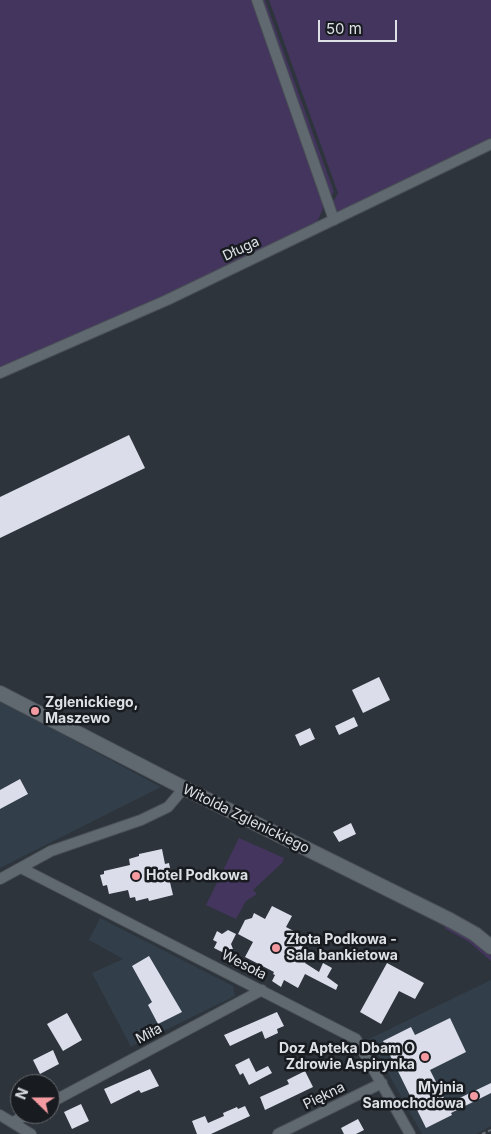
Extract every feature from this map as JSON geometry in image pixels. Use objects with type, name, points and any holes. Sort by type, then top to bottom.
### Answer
[{"type":"main road","name":"Witolda Zglenickiego","points":[[0,692],[184,788],[445,917],[475,934],[491,947]]},
{"type":"street","points":[[257,0],[334,220]]},
{"type":"street","name":"Długa","points":[[0,373],[158,304],[491,144]]},
{"type":"street","points":[[0,879],[51,852],[142,820],[168,807],[184,788]]},
{"type":"street","name":"Wesoła","points":[[21,868],[356,1038],[410,1134]]},
{"type":"street","name":"Miła","points":[[60,1098],[262,990]]},
{"type":"street","name":"Piękna","points":[[278,1134],[382,1082]]},
{"type":"street","points":[[16,1124],[31,1134]]},
{"type":"path","points":[[482,1134],[491,1130]]},
{"type":"shaded area","points":[[0,0],[251,0],[322,199],[323,209],[317,222],[178,289],[0,369]]},
{"type":"shaded area","points":[[261,0],[265,0],[334,192],[331,196]]},
{"type":"shaded area","points":[[269,0],[491,0],[491,138],[338,213],[333,202],[338,193]]},
{"type":"shaded area","points":[[0,702],[45,725],[161,787],[0,868]]},
{"type":"shaded area","points":[[239,838],[284,858],[282,863],[253,890],[257,894],[246,901],[236,919],[206,905]]},
{"type":"shaded area","points":[[100,918],[233,986],[235,996],[131,1047],[92,973],[123,959],[89,940]]},
{"type":"shaded area","points":[[441,922],[477,944],[491,956],[491,961],[469,942],[446,929]]},
{"type":"shaded area","points":[[491,980],[491,1126],[476,1134],[422,1134],[369,1039]]},
{"type":"building","points":[[129,435],[145,468],[0,538],[0,497]]},
{"type":"building","points":[[379,677],[390,700],[363,713],[352,690]]},
{"type":"building","points":[[354,717],[358,726],[339,735],[335,726]]},
{"type":"building","points":[[310,728],[315,739],[300,746],[295,735]]},
{"type":"building","points":[[20,779],[28,794],[0,809],[0,790]]},
{"type":"building","points":[[351,823],[356,834],[339,842],[333,832]]},
{"type":"building","name":"Hotel Podkowa","points":[[162,849],[165,864],[169,863],[172,878],[169,878],[173,895],[149,901],[148,898],[136,901],[135,897],[130,898],[128,890],[109,894],[107,885],[103,886],[100,875],[104,874],[104,871],[130,865],[129,859],[139,856],[139,854]]},
{"type":"building","name":"Złota Podkowa - Sala bankietowa","points":[[272,906],[292,916],[286,927],[307,938],[299,954],[308,958],[305,963],[319,972],[323,963],[332,968],[327,977],[338,985],[336,990],[305,974],[298,988],[284,980],[281,987],[272,981],[275,975],[273,974],[274,972],[245,957],[253,942],[238,934],[245,920],[252,918],[254,913],[265,919]]},
{"type":"building","points":[[228,930],[236,934],[231,944],[233,949],[228,950],[226,954],[214,948],[217,942],[213,940],[217,931],[222,934]]},
{"type":"building","points":[[149,956],[182,1012],[158,1024],[148,1005],[152,1002],[132,966]]},
{"type":"building","points":[[387,963],[424,983],[415,999],[399,991],[381,1024],[360,1012]]},
{"type":"building","points":[[277,1012],[284,1026],[277,1029],[278,1033],[265,1039],[262,1031],[230,1046],[224,1035]]},
{"type":"building","points":[[67,1013],[82,1040],[63,1051],[47,1024]]},
{"type":"building","points":[[450,1018],[466,1052],[430,1070],[447,1104],[491,1083],[491,1093],[426,1128],[383,1041],[411,1027],[415,1035]]},
{"type":"building","points":[[53,1050],[59,1064],[40,1074],[33,1060]]},
{"type":"building","points":[[249,1058],[256,1072],[268,1066],[272,1073],[249,1085],[243,1073],[240,1075],[235,1065]]},
{"type":"building","points":[[150,1069],[159,1086],[141,1093],[139,1090],[111,1104],[104,1089]]},
{"type":"building","points":[[305,1071],[313,1087],[265,1110],[260,1097],[289,1084],[287,1080]]},
{"type":"building","points":[[81,1104],[89,1121],[72,1129],[64,1112]]},
{"type":"building","points":[[245,1106],[250,1116],[211,1134],[197,1134],[192,1121],[205,1116],[208,1123],[224,1116],[223,1113]]},
{"type":"building","points":[[358,1119],[364,1130],[356,1134],[344,1134],[341,1128]]},
{"type":"place","name":"Zglenickiego, Maszewo","points":[[35,711]]},
{"type":"place","name":"Hotel Podkowa","points":[[136,876]]},
{"type":"place","name":"Złota Podkowa - Sala bankietowa","points":[[276,948]]},
{"type":"place","name":"Doz Apteka Dbam O Zdrowie Aspirynka","points":[[425,1057]]},
{"type":"place","name":"Myjnia Samochodowa","points":[[474,1096]]}]
